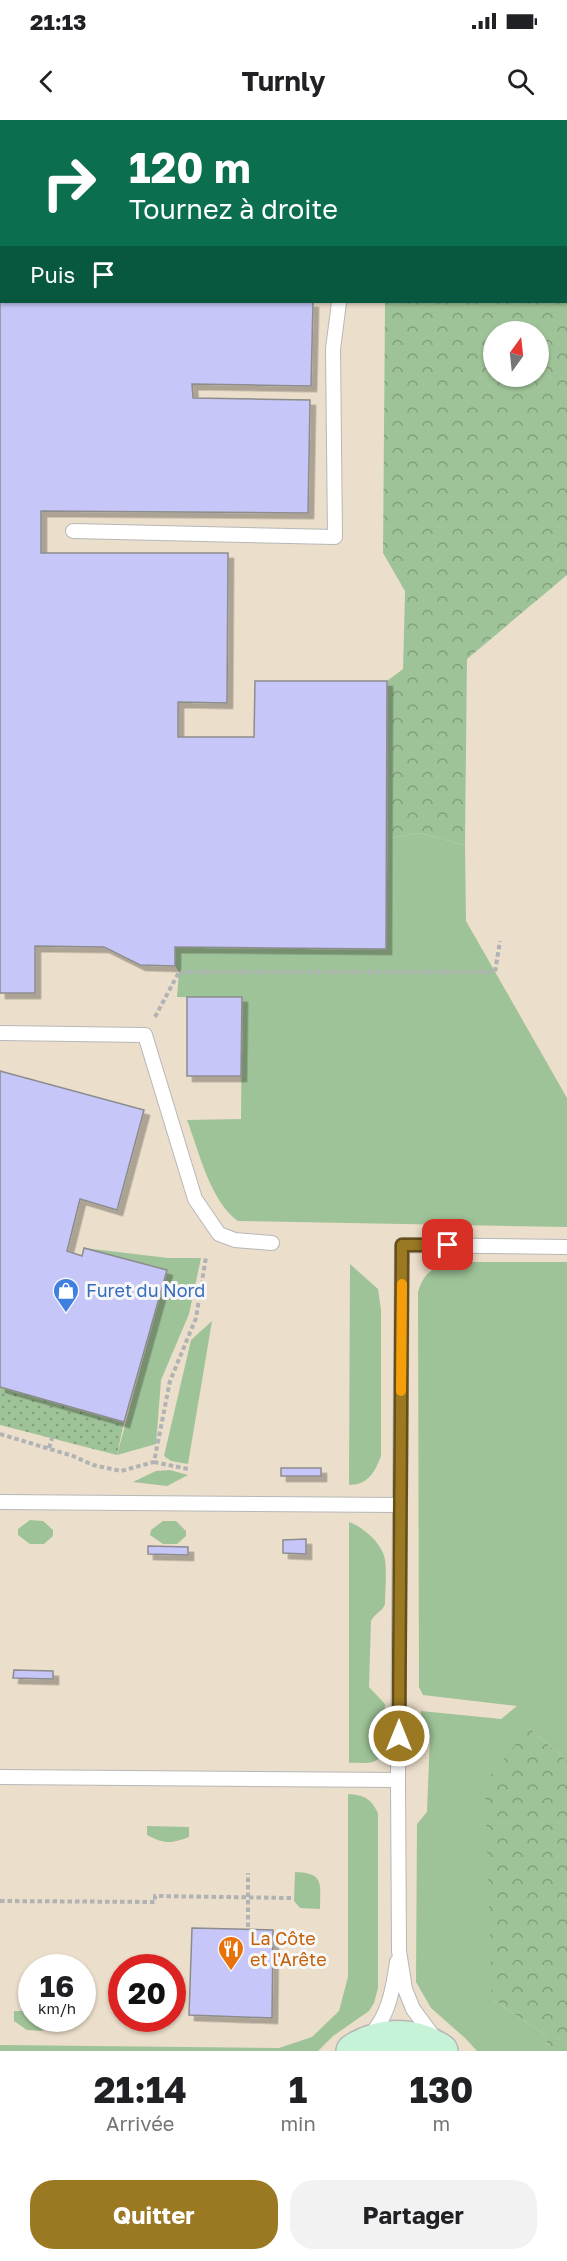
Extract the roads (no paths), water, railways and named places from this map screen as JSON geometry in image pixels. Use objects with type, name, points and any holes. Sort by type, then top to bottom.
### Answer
[{"type":"street","points":[[356,2049],[380,2039],[404,2037],[443,2051]]},
{"type":"lane","points":[[73,531],[335,537],[333,349],[339,303]]},
{"type":"lane","points":[[0,1033],[145,1035],[195,1199],[219,1234],[235,1240],[272,1242]]},
{"type":"lane","points":[[443,2051],[414,2009],[405,1989],[399,1951],[402,1245],[567,1247]]},
{"type":"lane","points":[[0,1502],[400,1505]]},
{"type":"lane","points":[[0,1777],[398,1780]]},
{"type":"lane","points":[[356,2049],[379,2026],[386,2012],[392,1994],[399,1951]]},
{"type":"place","name":"Furet du Nord","points":[[66,1314]]},
{"type":"place","name":"La Côte et l'Arête","points":[[231,1972]]}]
